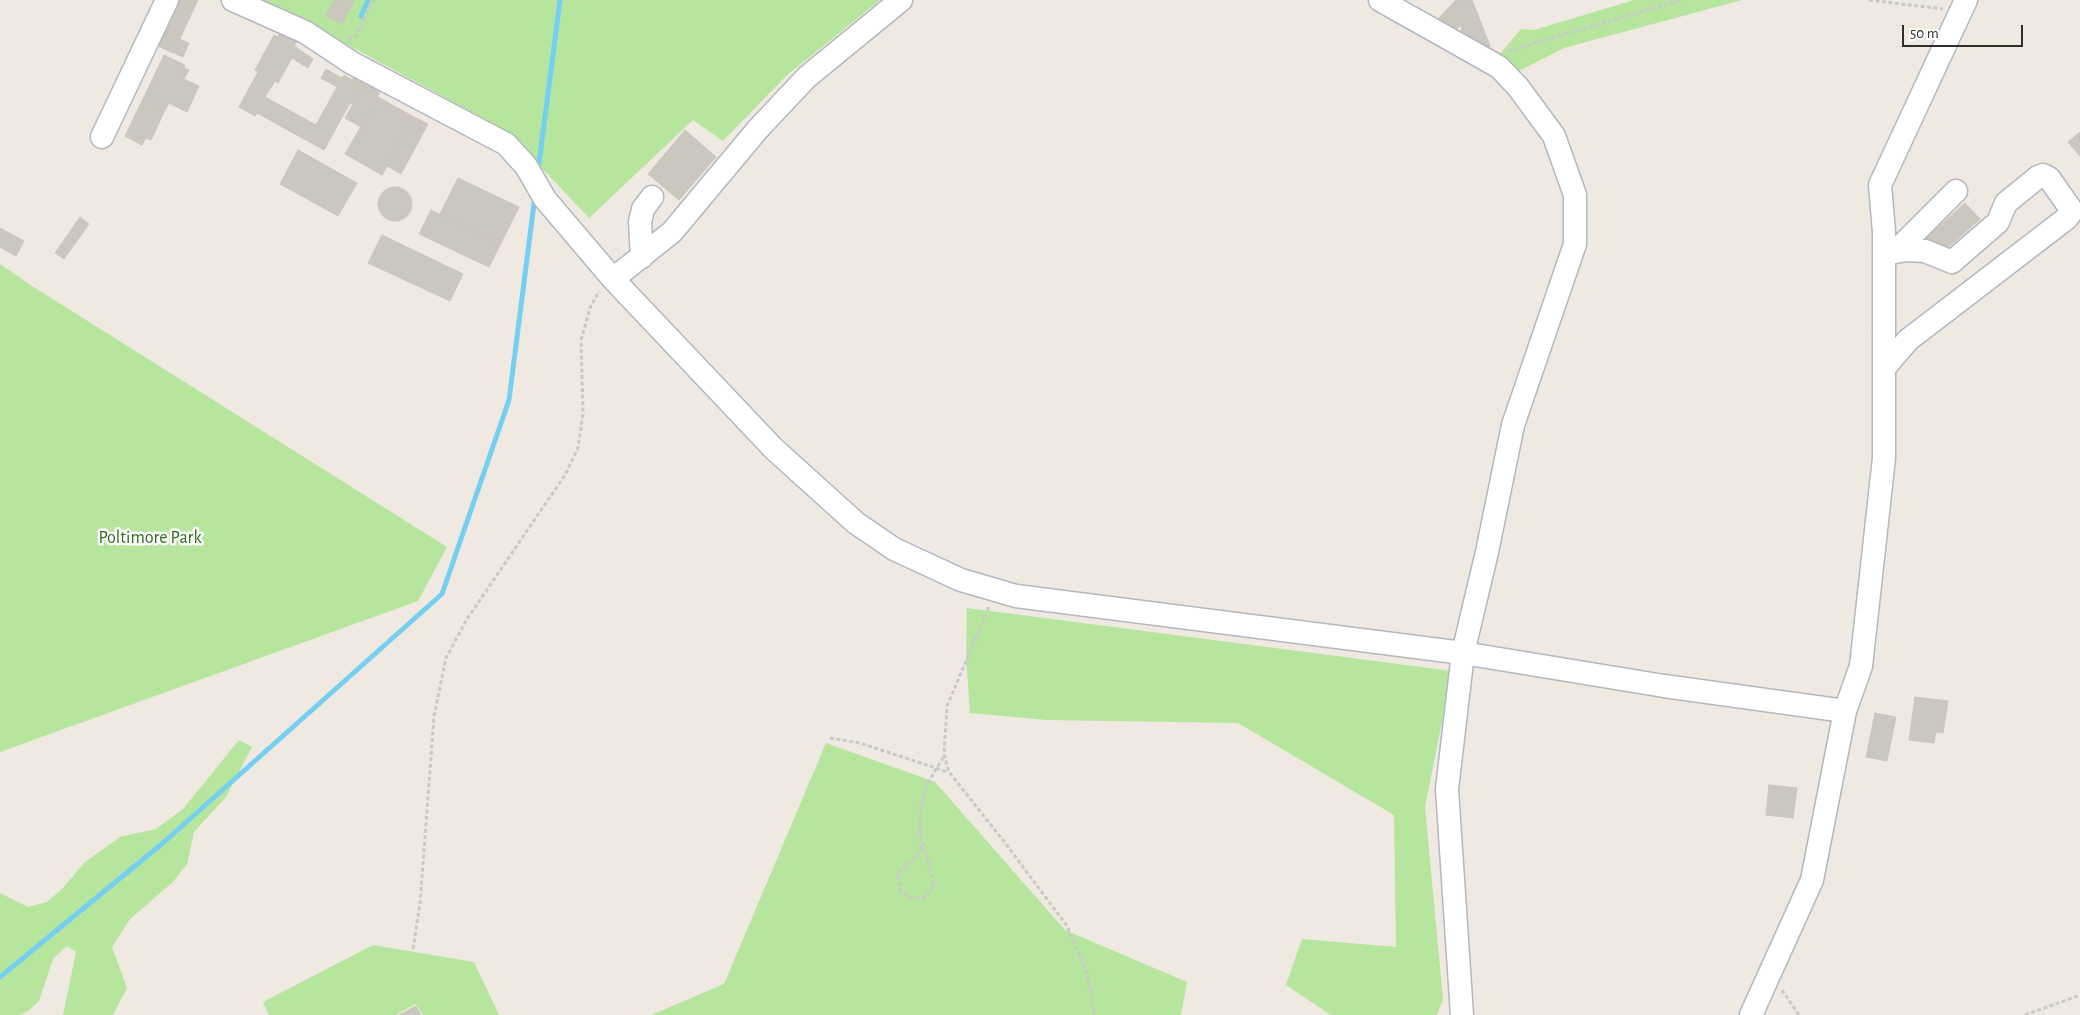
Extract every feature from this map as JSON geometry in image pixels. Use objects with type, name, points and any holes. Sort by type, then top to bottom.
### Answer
[{"type":"street","points":[[102,137],[167,0]]},
{"type":"street","points":[[233,0],[305,32],[361,67],[506,144],[526,166],[545,199],[613,279],[774,449],[856,523],[894,549],[961,580],[1016,596],[1463,653],[1664,686],[1788,701],[1845,711]]},
{"type":"street","points":[[613,279],[672,232],[758,129],[808,77],[901,0]]},
{"type":"street","points":[[1380,0],[1499,66],[1518,87],[1554,136],[1575,195],[1575,244],[1513,425],[1487,552],[1463,653],[1448,789],[1462,1015]]},
{"type":"street","points":[[1751,1015],[1812,880],[1845,711],[1861,666],[1884,458],[1884,368],[1889,253],[1880,185],[1964,6]]},
{"type":"street","points":[[1884,368],[1908,340],[2067,218],[2071,213],[2070,208],[2049,178],[2043,175],[2038,176],[2006,203],[1998,222],[1952,262],[1925,251],[1889,253]]},
{"type":"street","points":[[1889,253],[1956,191]]},
{"type":"street","points":[[642,257],[640,222],[643,209],[652,197]]},
{"type":"path","points":[[333,50],[357,34],[373,0]]},
{"type":"path","points":[[1499,66],[1508,51],[1576,29],[1681,0]]},
{"type":"path","points":[[1869,0],[1964,6]]},
{"type":"path","points":[[413,949],[420,904],[434,716],[446,658],[467,619],[565,475],[578,448],[582,414],[581,340],[590,308],[599,291],[613,279]]},
{"type":"path","points":[[996,590],[947,706],[944,756],[949,772],[1006,844],[1066,926],[1085,968],[1092,995],[1094,1015]]},
{"type":"path","points":[[830,738],[860,744],[949,772]]},
{"type":"path","points":[[922,846],[917,856],[903,867],[898,878],[900,890],[910,898],[923,898],[932,889],[934,883],[919,830],[922,801],[936,768],[944,756]]},
{"type":"path","points":[[1770,973],[1799,1015]]},
{"type":"path","points":[[2025,1015],[2080,995]]},
{"type":"green space","points":[[256,0],[880,0],[786,76],[723,141],[693,120],[589,218],[507,131],[322,31]]},
{"type":"green space","points":[[1634,0],[1742,0],[1564,48],[1513,74],[1493,62],[1521,29],[1534,30]]},
{"type":"green space","name":"Poltimore Park","points":[[0,264],[447,547],[418,601],[0,752]]},
{"type":"green space","points":[[967,608],[1452,671],[1425,807],[1443,999],[1437,1015],[1331,1015],[1286,985],[1302,939],[1396,947],[1394,815],[1238,723],[1047,720],[970,713],[966,658]]},
{"type":"green space","points":[[239,740],[252,747],[226,797],[194,832],[187,864],[173,882],[130,919],[112,947],[127,988],[113,1015],[63,1015],[76,952],[67,946],[53,959],[39,1001],[27,1012],[19,1015],[0,1015],[0,893],[28,907],[47,902],[62,889],[85,862],[120,837],[156,829],[183,809]]},
{"type":"green space","points":[[826,743],[935,782],[1065,930],[1187,982],[1181,1015],[651,1015],[724,984]]},
{"type":"green space","points":[[373,945],[474,962],[499,1015],[423,1015],[416,1004],[395,1015],[269,1015],[263,1002]]},
{"type":"building","points":[[180,0],[198,0],[173,53],[158,46]]},
{"type":"building","points":[[334,0],[354,0],[342,24],[326,16]]},
{"type":"building","points":[[1456,0],[1472,0],[1490,46],[1482,53],[1462,41],[1461,25],[1451,33],[1436,21]]},
{"type":"building","points":[[284,25],[301,35],[294,46],[313,59],[308,68],[292,58],[278,83],[275,81],[265,97],[316,125],[337,87],[321,78],[326,69],[342,78],[344,75],[352,80],[356,73],[367,79],[353,105],[350,103],[324,150],[257,113],[255,116],[239,107],[258,72],[255,70],[274,35],[278,37]]},
{"type":"building","points":[[180,39],[189,43],[183,57],[174,53]]},
{"type":"building","points":[[164,55],[185,65],[184,68],[189,70],[184,79],[199,86],[187,112],[169,103],[165,110],[143,99]]},
{"type":"building","points":[[367,80],[382,88],[361,127],[345,118]]},
{"type":"building","points":[[378,97],[414,117],[382,175],[345,154]]},
{"type":"building","points":[[143,99],[165,110],[151,140],[146,138],[142,145],[125,136]]},
{"type":"building","points":[[414,117],[428,124],[401,174],[387,166]]},
{"type":"building","points":[[685,130],[716,157],[679,200],[648,174]]},
{"type":"building","points":[[2080,132],[2080,156],[2068,142]]},
{"type":"building","points":[[298,150],[357,183],[338,216],[280,184]]},
{"type":"building","points":[[458,178],[519,207],[501,243],[440,214]]},
{"type":"building","points":[[395,187],[402,188],[407,192],[411,197],[411,211],[407,216],[402,220],[395,221],[388,220],[383,216],[379,211],[378,204],[379,197],[383,192],[388,188]]},
{"type":"building","points":[[1965,203],[1980,219],[1941,254],[1926,238]]},
{"type":"building","points":[[431,210],[501,243],[489,267],[419,234]]},
{"type":"building","points":[[80,217],[89,224],[64,259],[55,253]]},
{"type":"building","points":[[0,228],[24,241],[16,256],[0,247]]},
{"type":"building","points":[[382,235],[463,274],[450,301],[368,263]]},
{"type":"building","points":[[1915,697],[1948,701],[1943,733],[1936,732],[1934,743],[1909,740]]},
{"type":"building","points":[[1875,713],[1896,717],[1887,761],[1866,757]]},
{"type":"building","points":[[1769,785],[1797,788],[1793,818],[1766,815]]},
{"type":"building","points":[[416,1006],[421,1015],[399,1015]]},
{"type":"waterway","points":[[361,16],[368,0]]},
{"type":"waterway","points":[[538,171],[560,0]]},
{"type":"waterway","points":[[0,977],[164,842],[442,594],[509,400],[535,196]]}]
